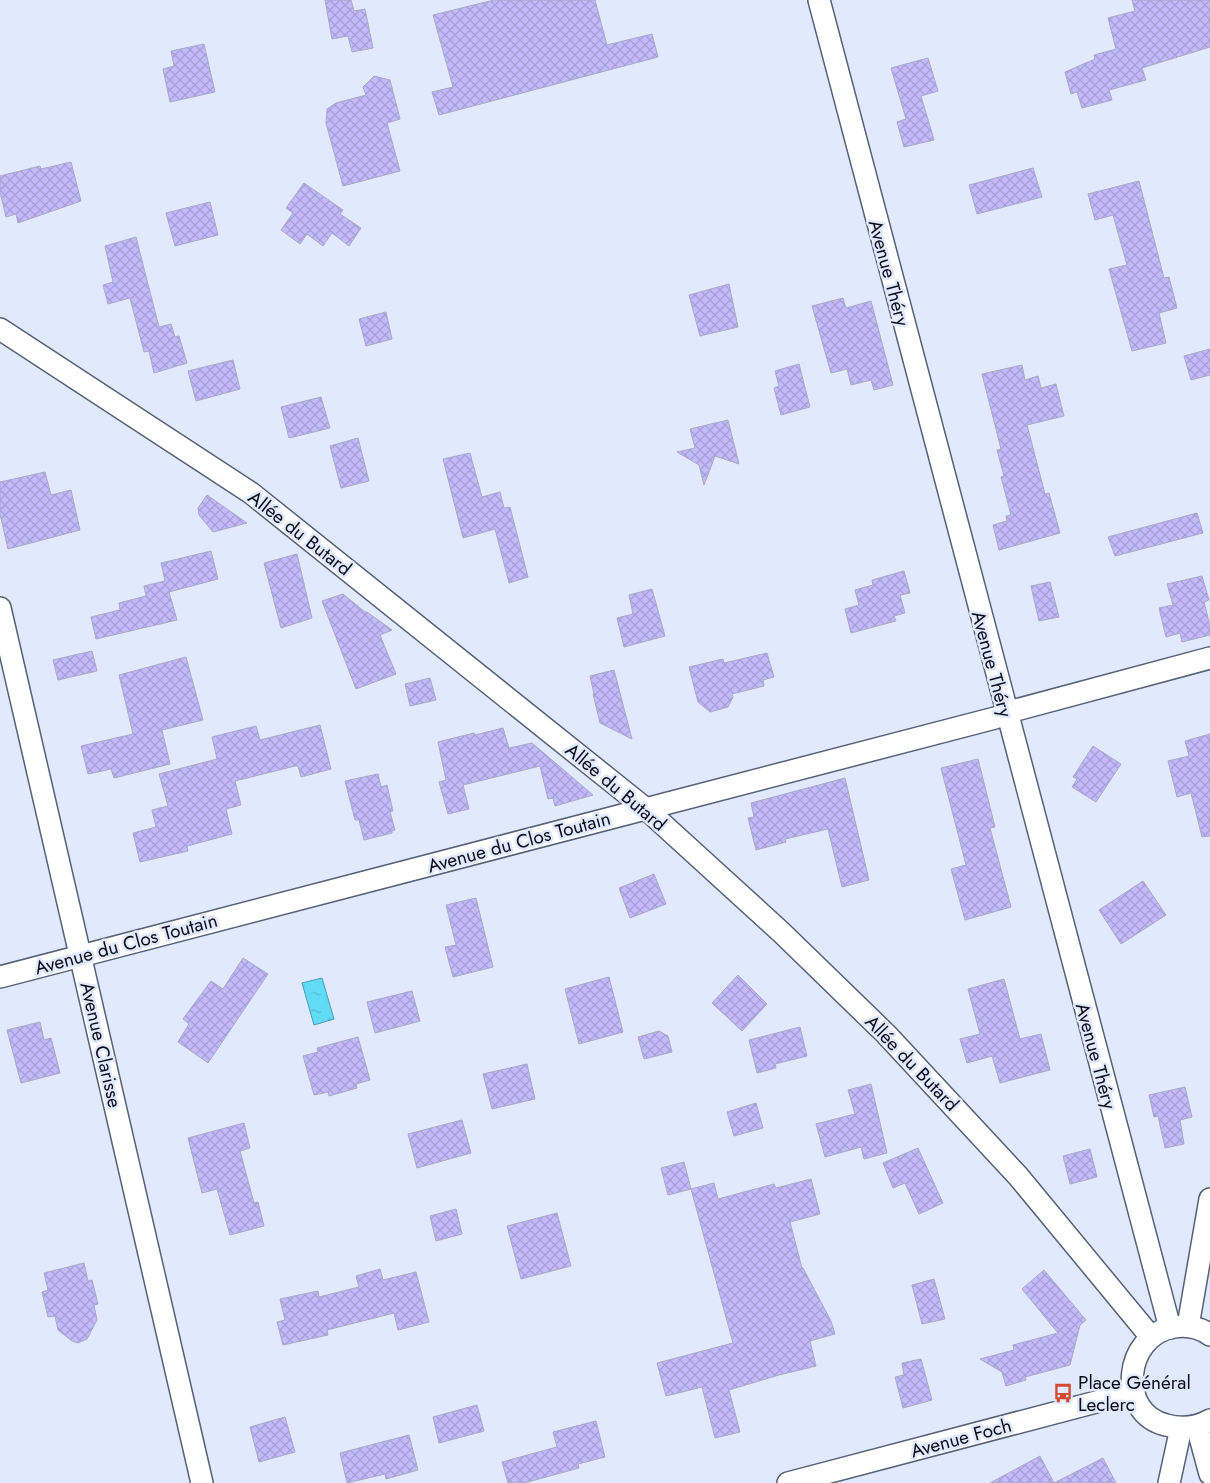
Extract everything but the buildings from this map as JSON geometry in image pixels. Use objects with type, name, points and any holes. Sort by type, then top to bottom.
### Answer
[{"type":"street","name":"Avenue Théry","points":[[819,0],[1111,1112],[1179,1327]]},
{"type":"street","name":"Allée du Butard","points":[[0,329],[251,493],[646,809],[781,932],[886,1034],[1018,1176],[1151,1336]]},
{"type":"street","name":"Avenue Clarisse","points":[[0,608],[202,1483]]},
{"type":"street","name":"Avenue du Clos Toutain","points":[[0,977],[646,809],[1210,658]]},
{"type":"street","points":[[1179,1327],[1210,1199]]},
{"type":"street","points":[[1196,1424],[1161,1424],[1151,1418],[1138,1403],[1134,1392],[1132,1374],[1138,1354],[1151,1336],[1160,1331],[1179,1327],[1204,1330],[1210,1335]]},
{"type":"street","name":"Avenue Foch","points":[[788,1483],[1134,1392]]},
{"type":"street","points":[[1196,1424],[1210,1474]]},
{"type":"street","points":[[1169,1483],[1196,1424]]},
{"type":"water","points":[[322,978],[334,1019],[314,1025],[302,983]]},
{"type":"place","name":"Place Général Leclerc","points":[[1063,1393]]}]
